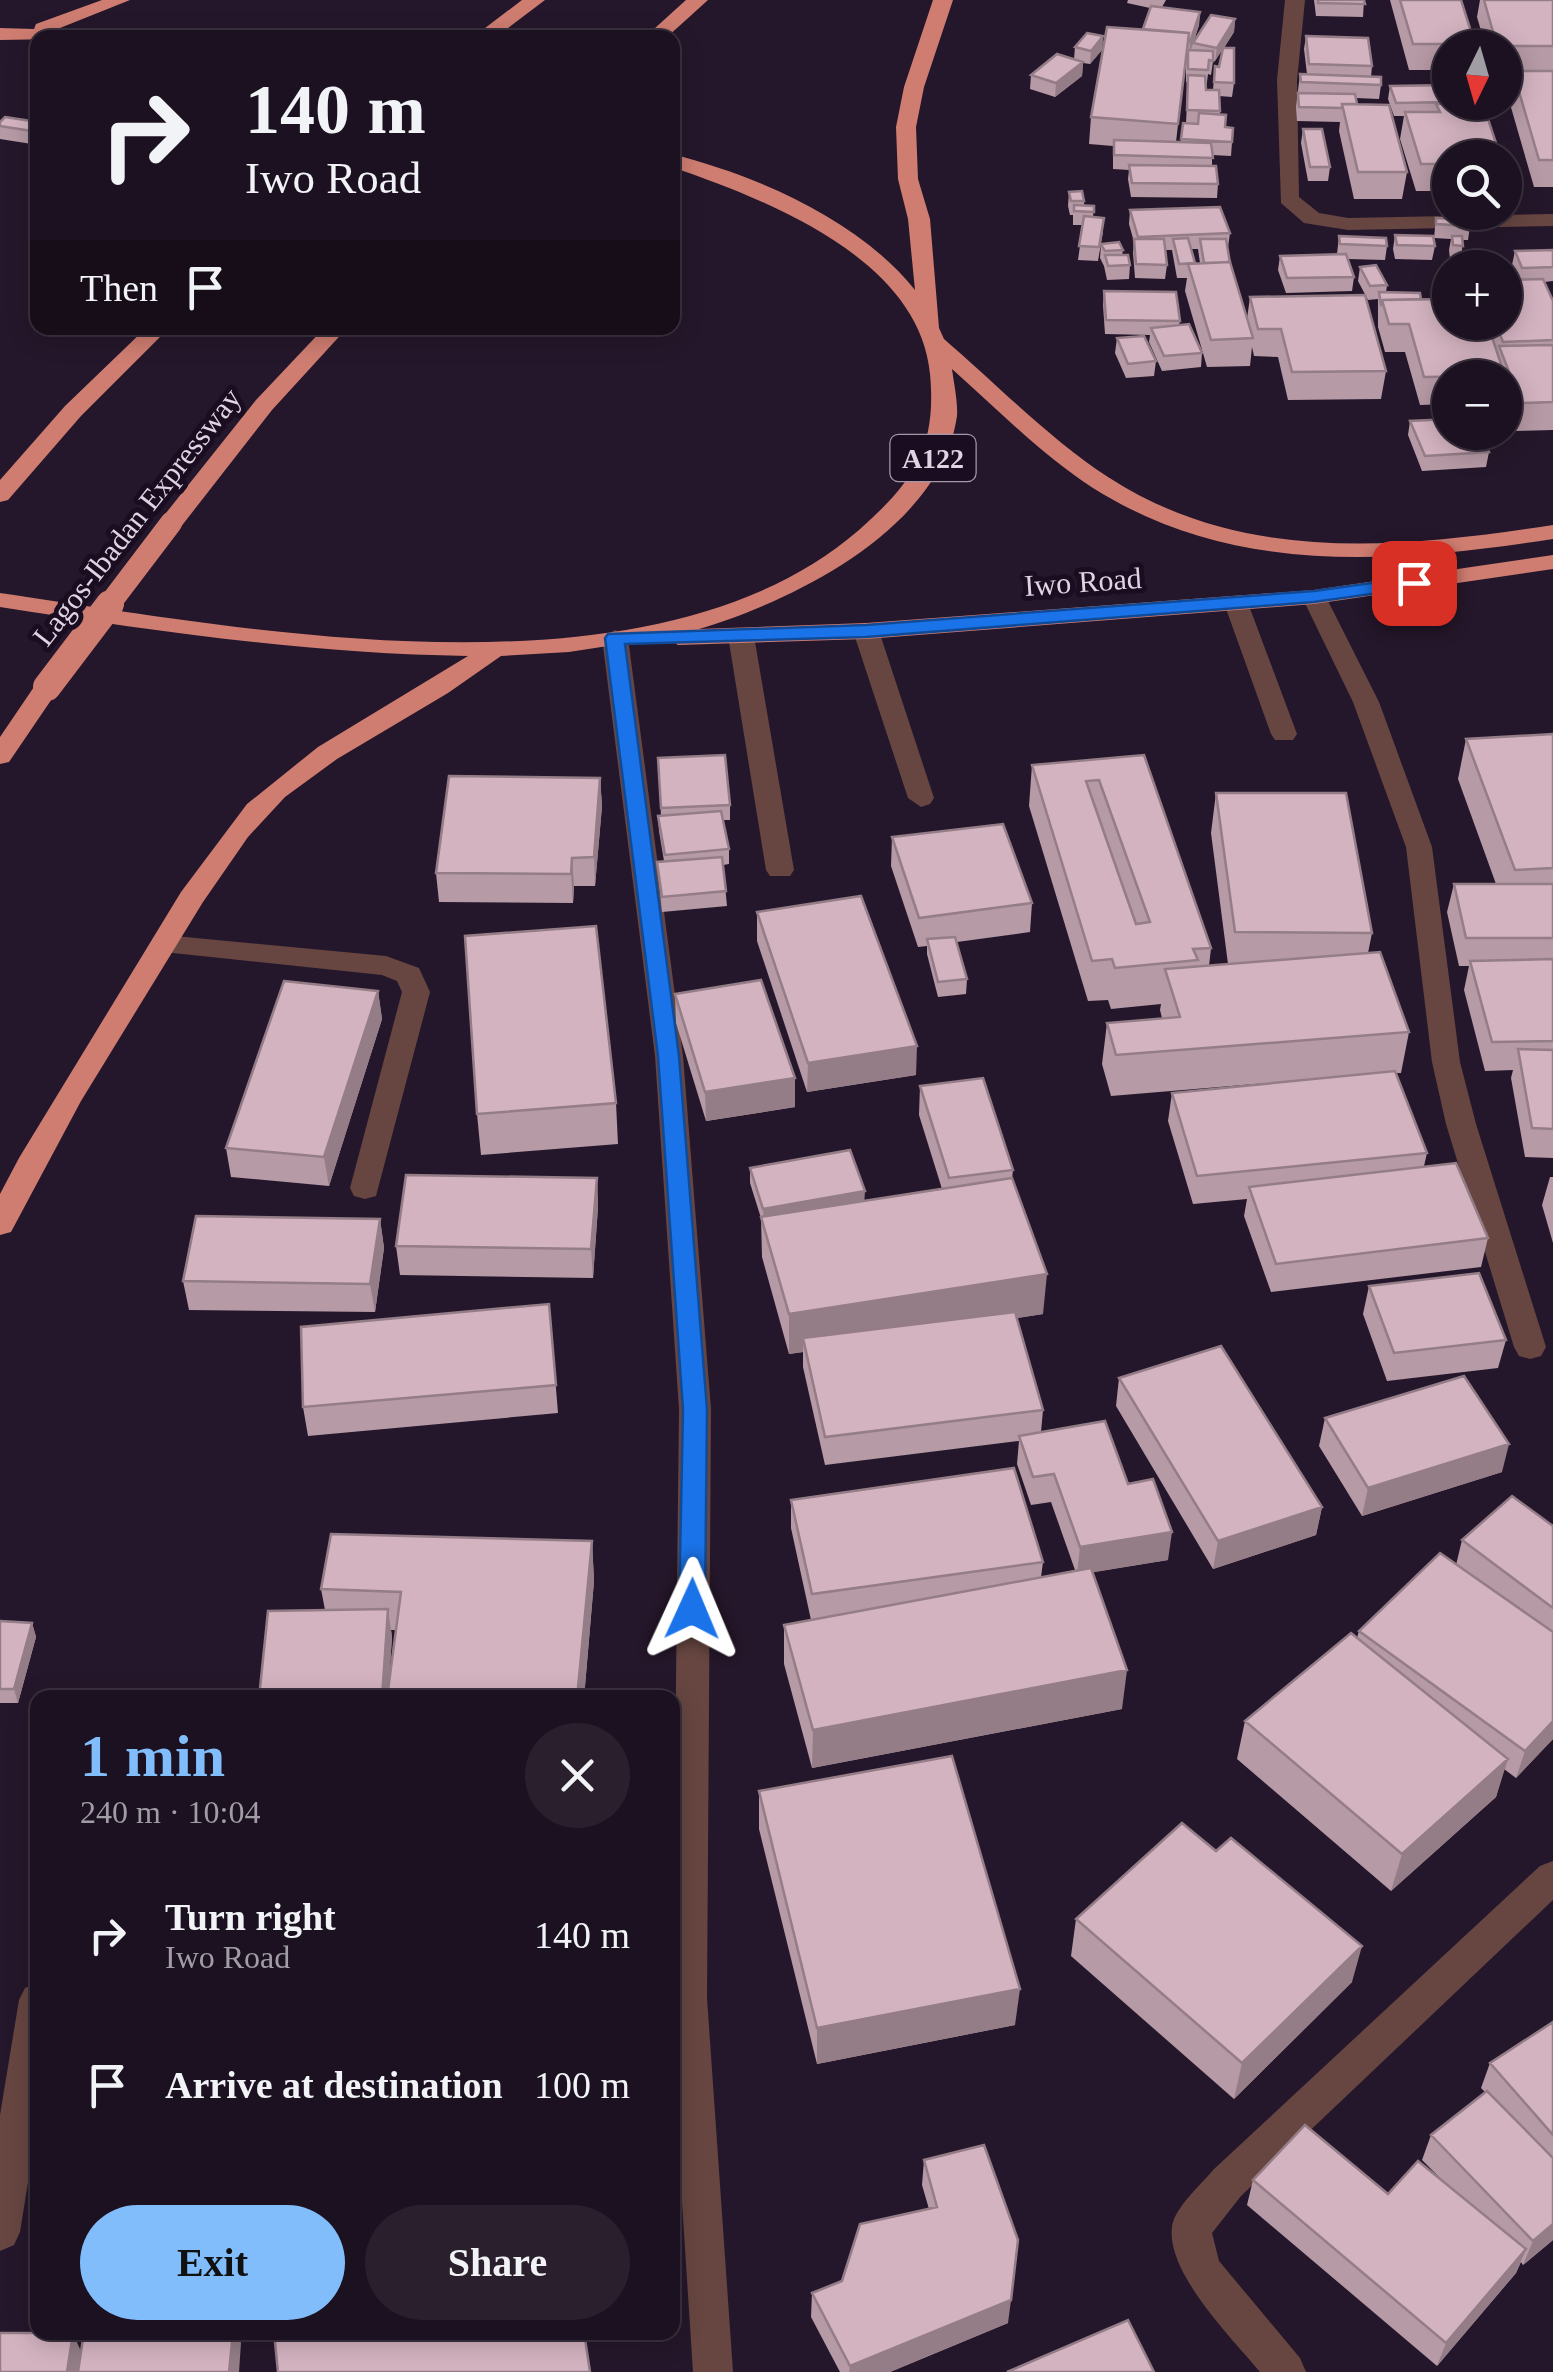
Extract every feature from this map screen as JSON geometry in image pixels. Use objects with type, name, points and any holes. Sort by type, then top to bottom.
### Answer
[{"type":"highway","points":[[38,30],[120,0]]},
{"type":"highway","points":[[492,30],[535,0]]},
{"type":"highway","points":[[663,30],[698,0]]},
{"type":"highway","points":[[933,335],[919,220],[908,179],[906,127],[921,63],[943,0]]},
{"type":"highway","points":[[0,34],[30,33]]},
{"type":"highway","name":"A122","points":[[680,163],[792,208],[852,243],[898,283],[933,335],[1100,483],[1199,532],[1260,547],[1322,554],[1467,546],[1553,532]]},
{"type":"highway","points":[[0,494],[73,411],[151,335]]},
{"type":"highway","name":"Lagos-Ibadan Expressway","points":[[0,756],[171,523],[264,405],[329,335]]},
{"type":"highway","name":"A122","points":[[0,600],[264,635],[492,650],[649,634],[739,606],[836,561],[873,532],[909,495],[934,457],[944,418],[946,379],[933,335]]},
{"type":"highway","name":"Iwo Road","points":[[615,638],[866,631],[1314,597],[1553,562]]},
{"type":"highway","points":[[0,1224],[34,1152],[224,846],[277,790],[368,729],[460,676],[492,650]]},
{"type":"street","points":[[1294,0],[1287,80],[1288,200],[1312,218],[1348,224],[1553,220]]},
{"type":"street","points":[[1314,597],[1366,702],[1419,847],[1446,1062],[1461,1124],[1530,1347]]},
{"type":"street","points":[[1236,602],[1284,734]]},
{"type":"street","points":[[866,631],[920,798]]},
{"type":"street","points":[[742,636],[780,870]]},
{"type":"street","points":[[615,638],[668,1056],[695,1409],[688,1998],[712,2372]]},
{"type":"street","points":[[164,944],[386,966],[409,975],[416,992],[364,1188]]},
{"type":"street","points":[[1286,2372],[1201,2270],[1191,2228],[1226,2183],[1553,1877]]},
{"type":"street","points":[[0,2232],[30,2049]]},
{"type":"building","points":[[1364,0],[1365,4],[1318,3]]},
{"type":"building","points":[[1400,0],[1461,0],[1471,30],[1432,30],[1432,44],[1413,44]]},
{"type":"building","points":[[1484,0],[1553,0],[1553,46],[1522,46],[1522,30],[1492,30]]},
{"type":"building","points":[[1151,6],[1200,12],[1190,42],[1189,33],[1143,29]]},
{"type":"building","points":[[1211,15],[1235,19],[1217,48],[1193,43]]},
{"type":"building","points":[[1107,27],[1189,33],[1178,124],[1091,117]]},
{"type":"building","points":[[1087,33],[1103,36],[1091,51],[1075,47]]},
{"type":"building","points":[[1306,36],[1368,38],[1372,66],[1309,64]]},
{"type":"building","points":[[1223,48],[1234,48],[1234,83],[1214,82],[1215,66],[1219,67]]},
{"type":"building","points":[[1188,50],[1213,51],[1208,70],[1188,69]]},
{"type":"building","points":[[1057,54],[1083,62],[1056,83],[1031,75]]},
{"type":"building","points":[[1522,71],[1553,71],[1553,160],[1539,160],[1522,102]]},
{"type":"building","points":[[1300,74],[1381,77],[1381,85],[1301,82]]},
{"type":"building","points":[[1188,75],[1205,76],[1206,90],[1219,90],[1220,111],[1187,110]]},
{"type":"building","points":[[1432,85],[1432,102],[1396,103],[1390,86]]},
{"type":"building","points":[[1298,93],[1355,94],[1357,104],[1342,104],[1342,108],[1299,107]]},
{"type":"building","points":[[1342,104],[1389,105],[1407,172],[1358,172]]},
{"type":"building","points":[[1405,112],[1432,112],[1432,120],[1488,120],[1495,140],[1432,140],[1432,164],[1421,164]]},
{"type":"building","points":[[1199,113],[1226,115],[1225,127],[1233,128],[1232,142],[1181,139],[1183,123],[1198,124]]},
{"type":"building","points":[[5,117],[30,121],[30,131],[0,126]]},
{"type":"building","points":[[1303,129],[1322,129],[1330,167],[1310,167]]},
{"type":"building","points":[[1114,140],[1211,143],[1213,158],[1114,155]]},
{"type":"building","points":[[1129,165],[1216,166],[1218,184],[1132,183]]},
{"type":"building","points":[[1082,191],[1084,201],[1071,201],[1069,192]]},
{"type":"building","points":[[1074,205],[1094,206],[1094,212],[1074,211]]},
{"type":"building","points":[[1220,207],[1230,233],[1138,237],[1130,210]]},
{"type":"building","points":[[1084,216],[1104,218],[1099,247],[1079,246]]},
{"type":"building","points":[[1395,235],[1433,236],[1435,246],[1397,245]]},
{"type":"building","points":[[1339,236],[1386,238],[1387,246],[1340,244]]},
{"type":"building","points":[[1452,236],[1462,236],[1463,246],[1453,245]]},
{"type":"building","points":[[1188,238],[1195,263],[1179,264],[1173,239]]},
{"type":"building","points":[[1134,239],[1164,239],[1167,265],[1136,264]]},
{"type":"building","points":[[1200,239],[1226,239],[1230,262],[1204,263]]},
{"type":"building","points":[[1119,242],[1123,250],[1105,251],[1101,244]]},
{"type":"building","points":[[1553,250],[1553,267],[1522,268],[1522,251]]},
{"type":"building","points":[[1346,254],[1354,277],[1287,278],[1280,256]]},
{"type":"building","points":[[1105,255],[1128,255],[1130,265],[1108,266]]},
{"type":"building","points":[[1230,262],[1253,338],[1211,340],[1188,264]]},
{"type":"building","points":[[1376,265],[1387,285],[1370,286],[1360,267]]},
{"type":"building","points":[[1543,279],[1553,301],[1553,340],[1503,342],[1522,340],[1522,280]]},
{"type":"building","points":[[1104,291],[1176,292],[1180,321],[1106,320]]},
{"type":"building","points":[[1379,292],[1420,293],[1421,299],[1382,300],[1381,306]]},
{"type":"building","points":[[1365,295],[1386,371],[1292,372],[1281,329],[1258,329],[1250,297]]},
{"type":"building","points":[[1432,299],[1432,340],[1493,340],[1500,360],[1432,360],[1432,377],[1424,377],[1409,324],[1389,324],[1382,300]]},
{"type":"building","points":[[1189,324],[1202,353],[1164,356],[1151,328]]},
{"type":"building","points":[[1144,336],[1156,361],[1128,364],[1117,338]]},
{"type":"building","points":[[1553,345],[1553,402],[1522,403],[1522,360],[1504,360],[1499,346]]},
{"type":"building","points":[[1432,420],[1432,450],[1489,452],[1425,456],[1410,421]]},
{"type":"building","points":[[1553,734],[1553,868],[1515,870],[1466,739]]},
{"type":"building","points":[[725,755],[730,805],[661,808],[658,758]]},
{"type":"building","points":[[1144,755],[1211,948],[1193,949],[1198,960],[1115,968],[1112,959],[1092,961],[1032,765]],"holes":[[[1099,780],[1150,922],[1136,924],[1086,781]]]},
{"type":"building","points":[[449,776],[600,778],[594,857],[572,858],[571,874],[436,873]]},
{"type":"building","points":[[1216,793],[1346,793],[1372,933],[1235,932]]},
{"type":"building","points":[[721,811],[729,849],[665,855],[658,816]]},
{"type":"building","points":[[1003,824],[1032,903],[919,918],[892,837]]},
{"type":"building","points":[[722,857],[726,891],[662,897],[657,862]]},
{"type":"building","points":[[1454,884],[1553,884],[1553,938],[1466,938]]},
{"type":"building","points":[[861,896],[917,1046],[808,1063],[757,912]]},
{"type":"building","points":[[596,926],[616,1103],[477,1114],[465,936]]},
{"type":"building","points":[[955,937],[967,979],[938,982],[927,939]]},
{"type":"building","points":[[1380,952],[1409,1032],[1116,1055],[1107,1023],[1180,1017],[1165,969]]},
{"type":"building","points":[[1553,959],[1553,1041],[1492,1042],[1470,961]]},
{"type":"building","points":[[761,980],[795,1078],[705,1092],[675,994]]},
{"type":"building","points":[[284,981],[378,991],[324,1157],[226,1148]]},
{"type":"building","points":[[1518,1049],[1553,1050],[1553,1129],[1532,1128]]},
{"type":"building","points":[[1395,1071],[1427,1153],[1197,1176],[1172,1093]]},
{"type":"building","points":[[983,1078],[1013,1170],[949,1178],[920,1086]]},
{"type":"building","points":[[850,1150],[865,1191],[763,1209],[750,1168]]},
{"type":"building","points":[[1456,1163],[1488,1238],[1276,1264],[1249,1187]]},
{"type":"building","points":[[406,1175],[597,1178],[591,1249],[396,1246]]},
{"type":"building","points":[[1012,1178],[1047,1274],[789,1314],[761,1217]]},
{"type":"building","points":[[196,1216],[380,1219],[370,1284],[183,1281]]},
{"type":"building","points":[[1479,1273],[1506,1340],[1394,1353],[1369,1286]]},
{"type":"building","points":[[549,1304],[556,1385],[303,1407],[301,1327]]},
{"type":"building","points":[[1015,1312],[1043,1410],[825,1437],[803,1338]]},
{"type":"building","points":[[1221,1346],[1322,1507],[1218,1541],[1119,1378]]},
{"type":"building","points":[[1464,1376],[1509,1444],[1368,1488],[1325,1418]]},
{"type":"building","points":[[1105,1421],[1128,1484],[1153,1479],[1172,1532],[1080,1547],[1054,1474],[1033,1477],[1019,1436]]},
{"type":"building","points":[[1014,1468],[1043,1562],[812,1594],[791,1500]]},
{"type":"building","points":[[1512,1496],[1553,1526],[1553,1608],[1462,1540]]},
{"type":"building","points":[[331,1534],[592,1541],[578,1690],[388,1690],[401,1592],[321,1589]]},
{"type":"building","points":[[1440,1553],[1553,1632],[1553,1721],[1525,1751],[1359,1631]]},
{"type":"building","points":[[1091,1568],[1127,1670],[813,1730],[784,1625]]},
{"type":"building","points":[[388,1609],[383,1690],[260,1690],[268,1611]]},
{"type":"building","points":[[0,1621],[32,1623],[14,1689],[0,1689]]},
{"type":"building","points":[[1351,1633],[1508,1759],[1402,1854],[1245,1721]]},
{"type":"building","points":[[952,1756],[1020,1989],[817,2028],[759,1791]]},
{"type":"building","points":[[1182,1823],[1216,1851],[1231,1838],[1362,1946],[1242,2063],[1076,1919]]},
{"type":"building","points":[[1553,2022],[1553,2135],[1490,2063]]},
{"type":"building","points":[[1487,2091],[1553,2158],[1553,2224],[1533,2241],[1431,2135]]},
{"type":"building","points":[[1305,2125],[1388,2194],[1418,2161],[1526,2249],[1446,2343],[1253,2180]]},
{"type":"building","points":[[984,2145],[1018,2240],[1011,2300],[850,2366],[812,2293],[842,2281],[860,2224],[937,2207],[924,2160]]},
{"type":"building","points":[[1128,2320],[1154,2372],[1007,2372]]},
{"type":"building","points":[[0,2333],[30,2333],[30,2340],[72,2340],[67,2372],[0,2372]]},
{"type":"building","points":[[83,2340],[232,2340],[229,2372],[78,2372]]},
{"type":"building","points":[[275,2340],[585,2340],[590,2372],[278,2372]]},
{"type":"route","points":[[692,1609],[695,1409],[668,1056],[615,638],[866,631],[1314,597],[1414,583]]}]
